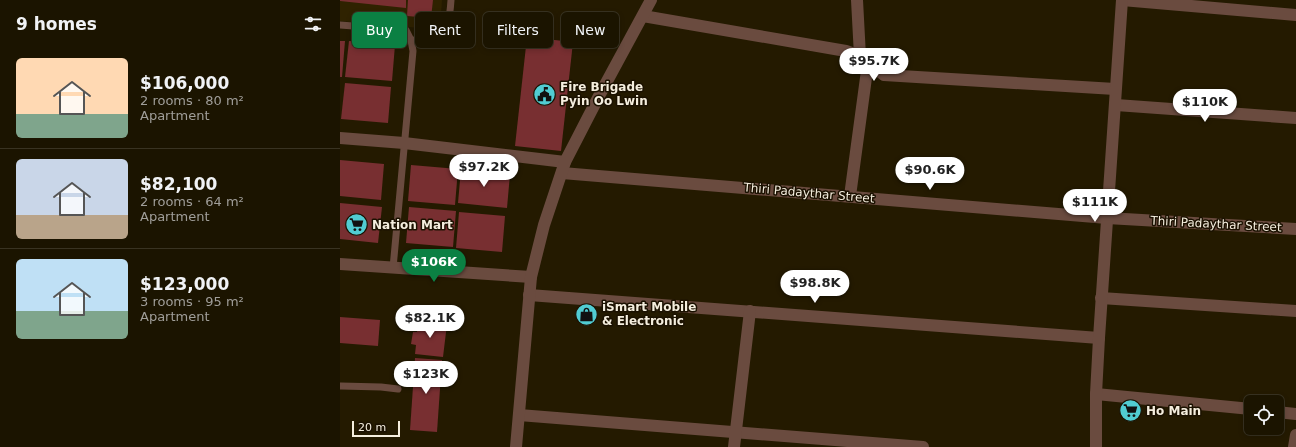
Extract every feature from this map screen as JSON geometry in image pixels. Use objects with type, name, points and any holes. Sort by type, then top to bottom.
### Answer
[{"type":"street","points":[[516,447],[531,277],[544,225],[563,168],[599,96],[651,0]]},
{"type":"street","points":[[850,196],[864,59],[857,0]]},
{"type":"street","points":[[1096,447],[1096,394],[1101,298],[1116,105],[1115,89],[1122,0],[1296,15]]},
{"type":"street","points":[[643,16],[846,51],[864,59],[884,75],[1115,89]]},
{"type":"street","points":[[1116,105],[1296,118]]},
{"type":"street","name":"Thiri Padaythar Street","points":[[340,138],[404,143],[563,168],[850,196],[1108,218],[1296,229]]},
{"type":"street","points":[[340,264],[531,277]]},
{"type":"street","points":[[529,295],[1099,338]]},
{"type":"street","points":[[1101,298],[1296,311]]},
{"type":"street","points":[[734,447],[750,311]]},
{"type":"street","points":[[1096,394],[1244,408]]},
{"type":"street","points":[[1284,413],[1296,414]]},
{"type":"street","points":[[519,415],[923,447]]},
{"type":"street","points":[[1294,447],[1296,435]]},
{"type":"lane","points":[[411,40],[433,40],[446,30],[450,16],[451,0]]},
{"type":"lane","points":[[340,24],[406,30],[411,40],[413,51],[394,268]]},
{"type":"lane","points":[[340,388],[381,387],[398,390]]},
{"type":"shaded area","points":[[340,0],[442,0],[441,12],[415,12],[415,28],[407,27],[407,12],[352,12],[352,22],[340,21]]},
{"type":"building","points":[[406,0],[406,8],[340,1]]},
{"type":"building","points":[[408,0],[433,0],[432,12],[415,12],[415,17],[407,16]]},
{"type":"building","points":[[553,40],[561,41],[561,48],[572,48],[561,151],[515,146],[526,48],[553,48]]},
{"type":"building","points":[[340,41],[345,41],[342,77],[340,77]]},
{"type":"building","points":[[349,41],[352,41],[352,48],[395,48],[392,81],[345,77]]},
{"type":"building","points":[[345,83],[391,87],[388,123],[341,119]]},
{"type":"building","points":[[340,160],[384,164],[381,200],[340,196]]},
{"type":"building","points":[[411,165],[458,169],[455,205],[408,201]]},
{"type":"building","points":[[461,169],[510,174],[507,208],[458,203]]},
{"type":"building","points":[[340,203],[382,207],[378,243],[340,239]]},
{"type":"building","points":[[409,207],[456,211],[453,247],[406,243]]},
{"type":"building","points":[[459,212],[505,216],[502,252],[456,248]]},
{"type":"building","points":[[340,317],[380,320],[378,346],[340,343]]},
{"type":"building","points":[[418,321],[447,324],[443,357],[415,354],[416,345],[411,344],[413,332],[417,332]]},
{"type":"building","points":[[415,358],[442,360],[437,432],[410,430]]},
{"type":"place","name":"Fire Brigade Pyin Oo Lwin","points":[[544,94]]},
{"type":"place","name":"Nation Mart","points":[[357,225]]},
{"type":"place","name":"iSmart Mobile & Electronic","points":[[586,314]]},
{"type":"place","name":"Ho Main","points":[[1131,411]]}]
